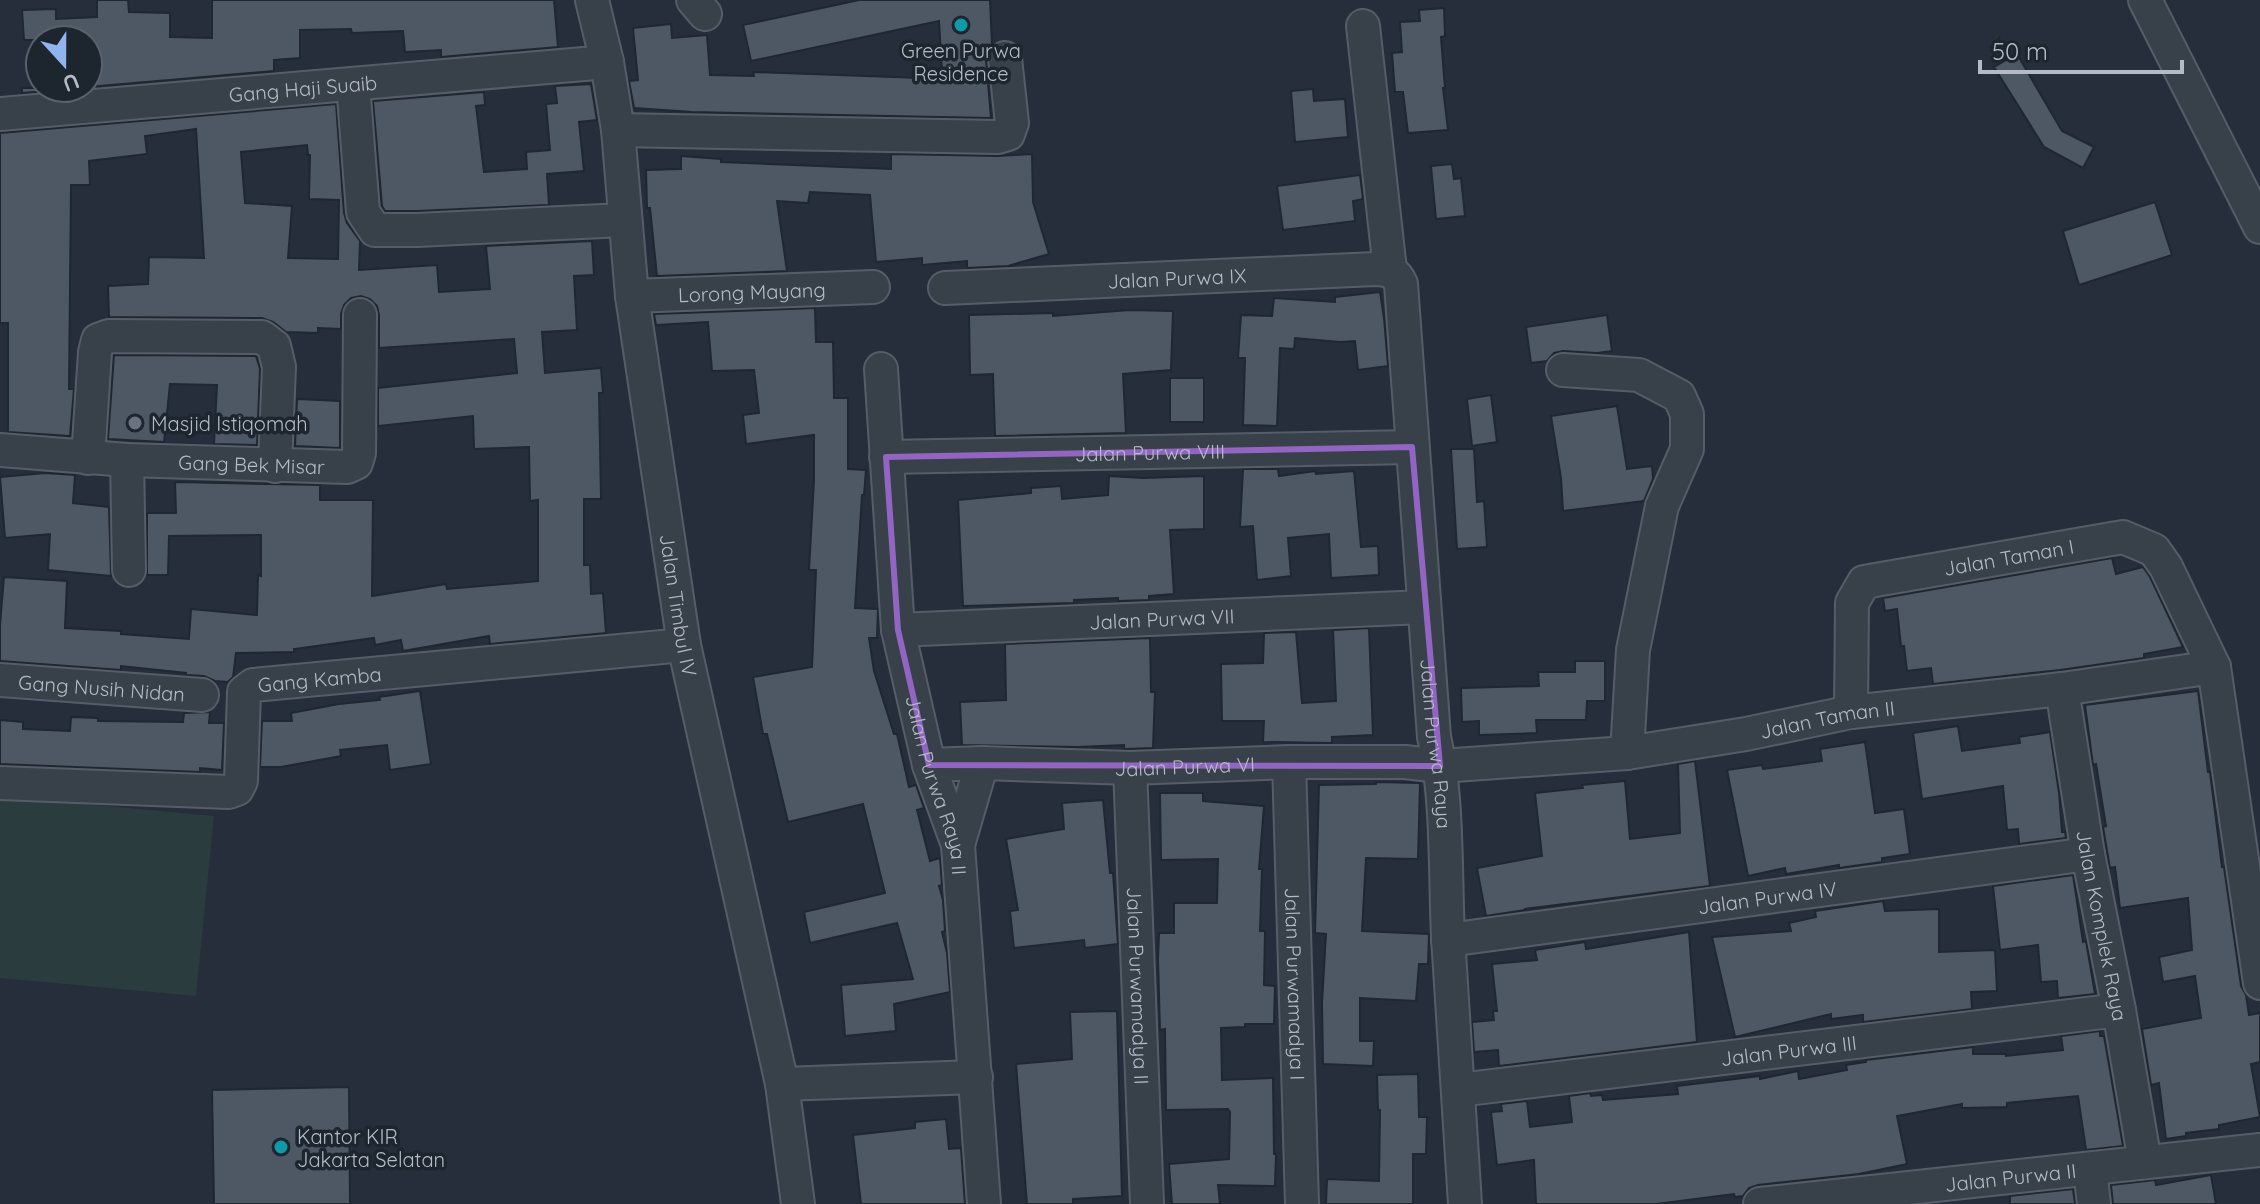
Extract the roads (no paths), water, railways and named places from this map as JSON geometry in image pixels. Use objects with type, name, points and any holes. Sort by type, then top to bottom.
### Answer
[{"type":"street","name":"Jalan Timbul IV","points":[[592,0],[607,62],[618,130],[632,296],[684,645],[782,1084],[798,1204]]},
{"type":"street","points":[[2145,0],[2260,227]]},
{"type":"street","name":"Jalan Purwa Raya","points":[[1363,26],[1396,277],[1434,737],[1440,766],[1465,1204]]},
{"type":"street","points":[[618,130],[998,137],[1008,134],[1012,123],[1005,58]]},
{"type":"street","name":"Gang Haji Suaib","points":[[0,114],[607,62]]},
{"type":"street","points":[[353,84],[363,212],[375,230],[624,220]]},
{"type":"street","name":"Jalan Purwa IX","points":[[945,288],[1376,269],[1396,277]]},
{"type":"street","name":"Lorong Mayang","points":[[632,296],[873,287]]},
{"type":"street","name":"Gang Bek Misar","points":[[0,450],[127,460],[347,467],[356,463],[359,453],[360,315]]},
{"type":"street","points":[[88,458],[98,340],[109,336],[262,337],[274,346],[279,367],[275,466]]},
{"type":"street","name":"Jalan Purwa Raya II","points":[[881,369],[898,630],[929,765],[958,845],[984,1204]]},
{"type":"street","points":[[1563,370],[1639,375],[1679,396],[1687,414],[1687,449],[1662,506],[1633,650],[1627,753]]},
{"type":"street","name":"Jalan Purwa VIII","points":[[886,457],[1412,447]]},
{"type":"street","points":[[127,460],[129,570]]},
{"type":"street","name":"Jalan Taman I","points":[[1851,712],[1852,603],[1864,582],[2123,537],[2154,550],[2166,567],[2214,667]]},
{"type":"street","name":"Jalan Purwa VII","points":[[898,630],[1424,607]]},
{"type":"street","name":"Gang Kamba","points":[[0,783],[229,792],[237,789],[241,781],[244,692],[253,685],[684,645]]},
{"type":"street","points":[[2214,667],[2260,983]]},
{"type":"street","name":"Jalan Taman II","points":[[1440,766],[1627,753],[1746,734],[1851,712],[2062,689],[2214,667]]},
{"type":"street","name":"Gang Nusih Nidan","points":[[0,680],[202,695]]},
{"type":"street","name":"Jalan Komplek Raya","points":[[2062,689],[2088,854],[2145,1162]]},
{"type":"street","name":"Jalan Purwa VI","points":[[929,765],[982,763],[1130,768],[1289,762],[1405,762],[1440,766]]},
{"type":"street","name":"Jalan Purwamadya I","points":[[1289,762],[1302,1204]]},
{"type":"street","points":[[958,845],[982,763]]},
{"type":"street","name":"Jalan Purwamadya II","points":[[1130,768],[1147,1204]]},
{"type":"street","name":"Jalan Purwa IV","points":[[1448,940],[2088,854]]},
{"type":"street","name":"Jalan Purwa III","points":[[1459,1090],[2119,1010]]},
{"type":"street","points":[[782,1084],[976,1077]]},
{"type":"street","name":"Jalan Purwa II","points":[[1760,1204],[2260,1150]]},
{"type":"street","points":[[2090,1169],[2094,1204]]},
{"type":"place","name":"Green Purwa Residence","points":[[961,25]]},
{"type":"place","name":"Masjid Istiqomah","points":[[135,423]]},
{"type":"place","name":"Kantor KIR Jakarta Selatan","points":[[281,1147]]}]
